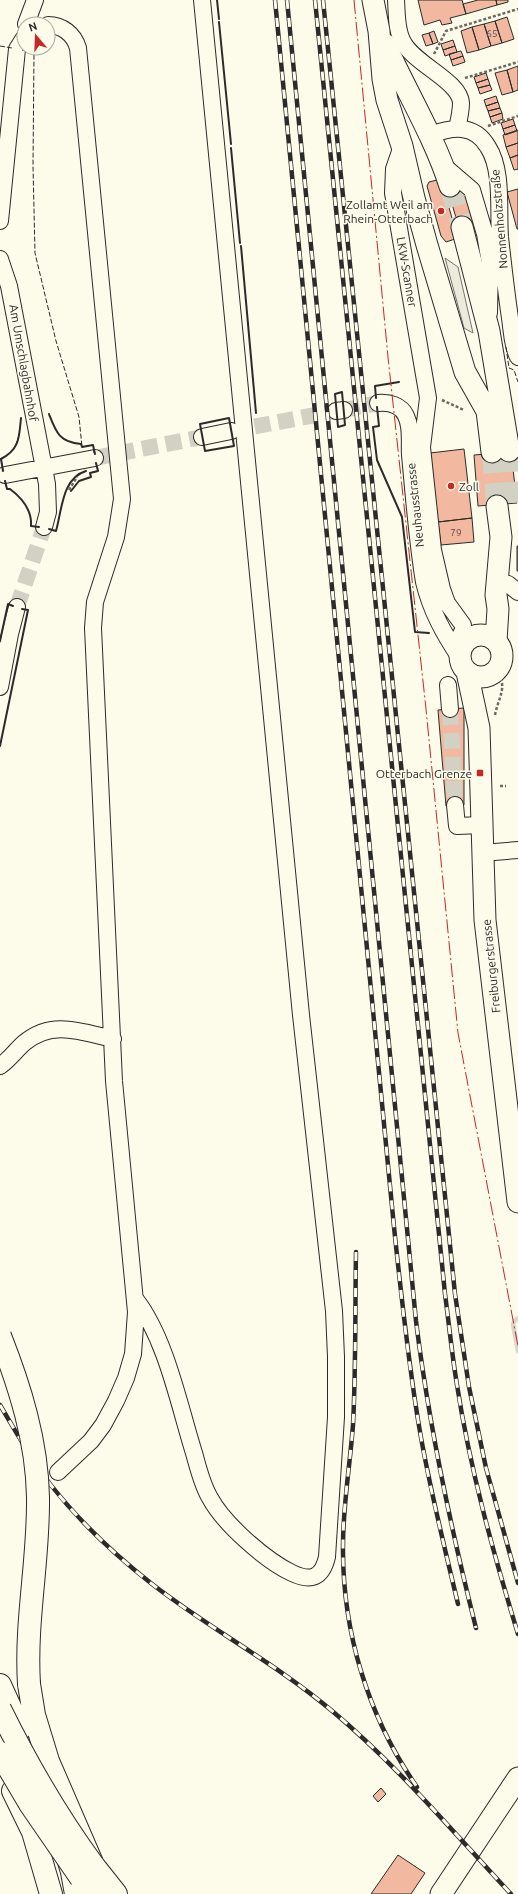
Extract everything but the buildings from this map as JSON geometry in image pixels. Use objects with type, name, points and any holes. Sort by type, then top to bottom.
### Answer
[{"type":"highway","points":[[0,1336],[27,1418],[35,1455],[38,1497],[37,1542],[28,1648],[32,1705],[86,1883]]},
{"type":"highway","points":[[0,1685],[33,1761],[72,1872],[86,1883],[116,1894]]},
{"type":"highway","points":[[0,1709],[33,1774],[69,1832],[86,1883]]},
{"type":"highway","points":[[0,1753],[34,1810],[86,1883]]},
{"type":"highway","points":[[0,1765],[33,1832],[46,1889]]},
{"type":"highway","points":[[0,1777],[31,1818],[86,1883]]},
{"type":"main road","points":[[373,0],[379,30],[383,79],[387,100],[402,146],[426,245],[467,375],[494,409]]},
{"type":"main road","points":[[379,30],[430,135],[444,166],[450,186]]},
{"type":"main road","points":[[402,146],[430,135]]},
{"type":"main road","points":[[462,227],[489,330],[495,377],[494,409],[500,452]]},
{"type":"main road","points":[[475,638],[501,650],[502,659],[499,668],[490,675],[480,677],[463,665],[462,647],[475,638],[498,609],[497,588],[504,505]]},
{"type":"main road","name":"Freiburgerstrasse","points":[[463,665],[479,728]]},
{"type":"main road","name":"Freiburgerstrasse","points":[[490,675],[486,683],[479,728],[482,853],[486,920],[518,1202]]},
{"type":"main road","points":[[441,1894],[518,1778]]},
{"type":"street","points":[[29,16],[35,0]]},
{"type":"street","points":[[136,1300],[150,1321],[160,1345],[205,1488],[212,1502],[249,1543],[287,1571],[299,1576],[310,1578],[319,1575],[325,1568],[327,1557],[335,1434],[337,1378],[334,1311],[300,1008],[202,0]]},
{"type":"street","points":[[396,0],[398,26],[402,42],[408,50],[427,68],[450,83],[457,91],[461,102],[463,129],[448,129],[430,135]]},
{"type":"street","points":[[56,26],[65,30],[72,36],[78,48],[111,396],[122,483],[120,518],[112,549],[98,591],[92,621],[114,1081],[136,1300],[134,1347],[129,1370],[122,1390],[103,1424],[91,1441],[58,1472]]},
{"type":"street","points":[[0,221],[16,56]]},
{"type":"street","name":"Nonnenholzstraße","points":[[463,129],[478,135],[489,148],[497,170],[500,238],[505,283],[514,345],[518,357]]},
{"type":"street","name":"LKW-Scanner","points":[[402,146],[394,169],[393,193],[428,398],[419,478]]},
{"type":"street","points":[[444,166],[472,190],[486,234],[490,263],[489,330]]},
{"type":"street","name":"Am Umschlagbahnhof","points":[[0,259],[10,286],[43,468],[48,500],[44,527]]},
{"type":"street","name":"Neuhausstrasse","points":[[378,403],[395,405],[404,411],[410,427],[419,478],[424,582],[431,608],[444,635],[463,665]]},
{"type":"street","points":[[202,437],[231,431]]},
{"type":"street","points":[[5,475],[95,458]]},
{"type":"street","points":[[419,478],[438,572],[448,603],[463,625],[463,630],[475,638]]},
{"type":"street","points":[[497,588],[508,584],[518,592]]},
{"type":"street","points":[[0,688],[10,634],[17,607]]},
{"type":"street","points":[[440,624],[475,638]]},
{"type":"street","points":[[448,685],[450,709]]},
{"type":"street","points":[[455,805],[457,826],[482,825]]},
{"type":"street","points":[[482,853],[518,850]]},
{"type":"street","points":[[0,1050],[25,1042],[42,1032],[56,1028],[113,1039]]},
{"type":"street","points":[[0,1066],[25,1042]]},
{"type":"path","points":[[427,68],[446,31],[518,9]]},
{"type":"path","points":[[450,83],[518,62]]},
{"type":"path","points":[[463,129],[518,116]]},
{"type":"path","points":[[500,786],[506,786]]},
{"type":"shaded area","points":[[445,258],[458,267],[473,333],[464,328]]},
{"type":"waterway","points":[[518,1318],[513,1324],[518,1351]]},
{"type":"tunnel","points":[[450,186],[462,227]]},
{"type":"tunnel","points":[[344,410],[378,403]]},
{"type":"tunnel","points":[[231,431],[336,411]]},
{"type":"tunnel","points":[[95,458],[202,437]]},
{"type":"tunnel","points":[[509,451],[512,505]]},
{"type":"tunnel","points":[[492,452],[497,506]]},
{"type":"tunnel","points":[[17,607],[44,527]]},
{"type":"tunnel","points":[[450,709],[455,805]]},
{"type":"railway","points":[[275,0],[402,1302],[411,1376],[427,1471],[458,1604]]},
{"type":"railway","points":[[287,0],[416,1321],[427,1399],[441,1475],[457,1551],[476,1628]]},
{"type":"railway","points":[[315,0],[445,1294],[455,1374],[468,1448],[491,1541],[518,1634]]},
{"type":"railway","points":[[323,0],[455,1294],[469,1387],[486,1468],[518,1583]]},
{"type":"railway","points":[[356,1252],[353,1425],[343,1530],[344,1577],[347,1609],[361,1672],[372,1702],[385,1732],[417,1787]]},
{"type":"railway","points":[[0,1405],[43,1475],[61,1498],[98,1537],[152,1584],[288,1677],[331,1710],[402,1776],[511,1894]]},
{"type":"fence","points":[[0,46],[12,48]]},
{"type":"fence","points":[[34,56],[33,166],[35,253],[56,341],[79,417],[82,447],[93,445],[94,453]]},
{"type":"fence","points":[[506,347],[509,368],[514,370],[518,382]]},
{"type":"fence","points":[[0,459],[8,455],[13,450],[19,435]]},
{"type":"fence","points":[[1,459],[3,470]]},
{"type":"fence","points":[[71,491],[79,481],[91,477],[90,473],[98,471],[96,463]]},
{"type":"fence","points":[[5,480],[7,489]]},
{"type":"wall","points":[[217,0],[219,19]]},
{"type":"wall","points":[[219,22],[231,144]]},
{"type":"wall","points":[[231,148],[240,243]]},
{"type":"wall","points":[[241,246],[256,413]]},
{"type":"wall","points":[[376,398],[375,386],[399,382]]},
{"type":"wall","points":[[342,392],[345,425],[338,427],[335,394],[342,392]]},
{"type":"wall","points":[[377,407],[379,426],[373,427],[377,460],[402,517],[415,632],[429,633]]},
{"type":"wall","points":[[49,414],[59,435],[68,441],[81,444],[82,447],[93,445],[95,454]]},
{"type":"wall","points":[[3,471],[1,459],[15,447],[19,437],[21,418]]},
{"type":"wall","points":[[229,418],[234,446],[205,451],[200,424],[229,418]]},
{"type":"wall","points":[[71,491],[79,481],[91,477],[90,473],[98,471],[96,463]]},
{"type":"wall","points":[[49,529],[56,531],[64,496],[72,480],[86,471]]},
{"type":"wall","points":[[5,481],[7,489],[10,489],[22,501],[28,510],[31,526],[39,527]]},
{"type":"wall","points":[[0,641],[8,604],[13,606]]},
{"type":"wall","points":[[0,746],[28,610],[22,609]]},
{"type":"power","points":[[354,0],[388,357],[426,709],[458,1033],[518,1346]]},
{"type":"place","name":"Zollamt Weil am Rhein-Otterbach","points":[[441,211]]},
{"type":"place","name":"Zoll","points":[[451,486]]},
{"type":"place","name":"Otterbach Grenze","points":[[480,773]]}]
